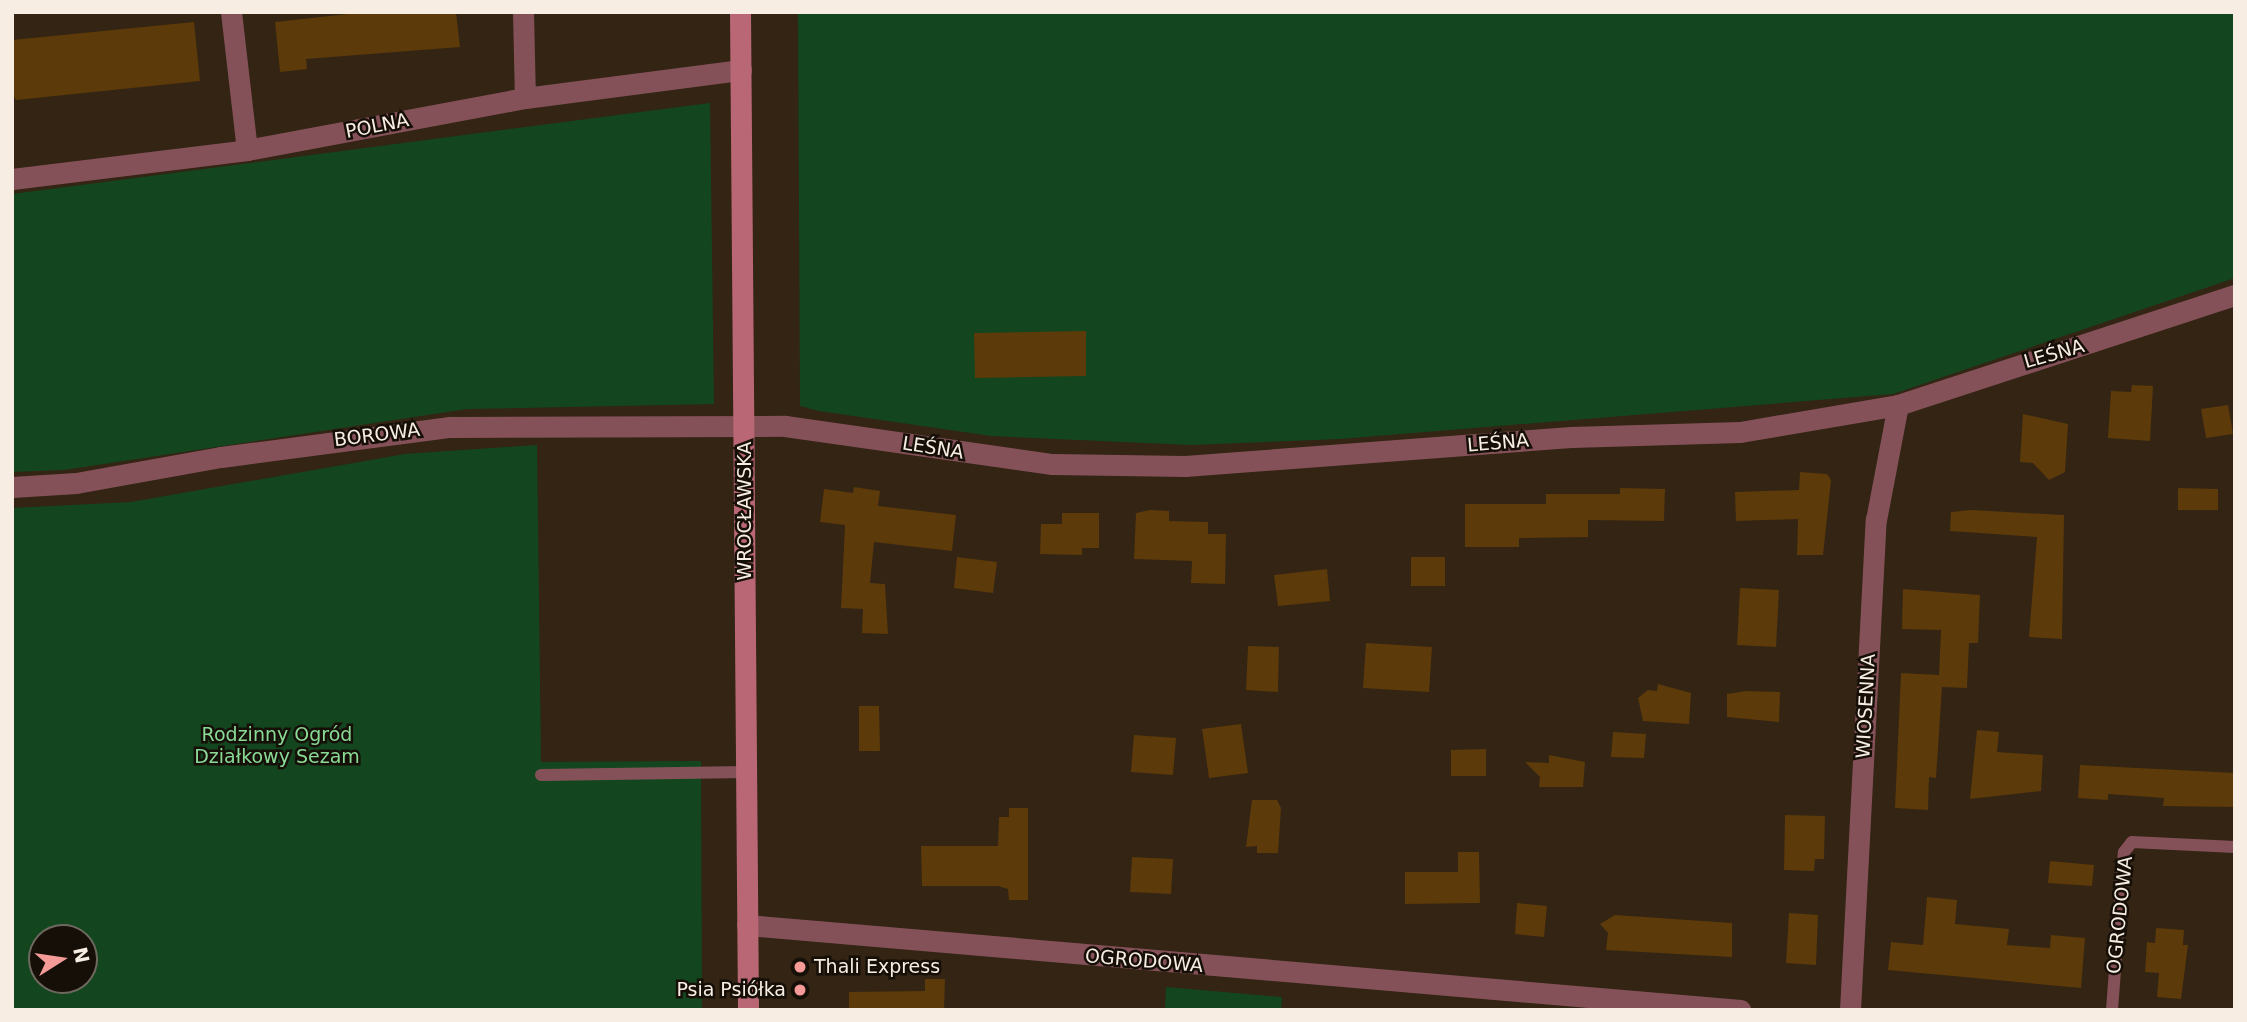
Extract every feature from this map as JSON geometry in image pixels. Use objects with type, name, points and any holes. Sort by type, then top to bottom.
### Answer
[{"type":"street","points":[[231,12],[247,150]]},
{"type":"street","points":[[523,12],[525,98]]},
{"type":"street","name":"WROCŁAWSKA","points":[[740,12],[748,1010]]},
{"type":"street","name":"POLNA","points":[[12,179],[247,150],[525,98],[741,70]]},
{"type":"street","name":"LEŚNA","points":[[744,425],[1052,464],[1185,466],[1571,437],[1740,432],[1808,425],[1898,405],[2235,295]]},
{"type":"street","name":"WIOSENNA","points":[[1850,1010],[1877,520],[1898,405]]},
{"type":"street","name":"BOROWA","points":[[12,487],[76,483],[438,428],[744,425]]},
{"type":"street","name":"OGRODOWA","points":[[747,925],[1542,1002],[1740,1010]]},
{"type":"lane","points":[[541,775],[747,772]]},
{"type":"lane","name":"OGRODOWA","points":[[2112,1010],[2124,852],[2132,842],[2235,847]]},
{"type":"green space","points":[[798,12],[2235,12],[2235,278],[1893,394],[1340,439],[1191,445],[991,436],[819,411],[800,406]]},
{"type":"green space","points":[[710,103],[714,404],[467,409],[64,470],[12,472],[12,194]]},
{"type":"green space","name":"Rodzinny Ogród Działkowy Sezam","points":[[537,445],[541,762],[701,761],[702,1010],[12,1010],[12,508],[131,502],[405,454]]},
{"type":"green space","points":[[1166,987],[1282,997],[1281,1010],[1165,1010]]},
{"type":"building","points":[[366,12],[456,12],[460,47],[306,59],[307,69],[280,72],[275,22]]},
{"type":"building","points":[[194,22],[200,81],[16,100],[12,93],[12,40]]},
{"type":"building","points":[[1086,331],[1086,376],[975,378],[974,333]]},
{"type":"building","points":[[2132,385],[2153,386],[2150,441],[2108,438],[2111,391],[2131,392]]},
{"type":"building","points":[[2228,405],[2233,434],[2206,438],[2201,409]]},
{"type":"building","points":[[2023,414],[2068,424],[2065,472],[2049,480],[2033,463],[2020,462]]},
{"type":"building","points":[[1800,472],[1827,474],[1831,480],[1823,555],[1797,555],[1798,519],[1736,521],[1735,492],[1799,490]]},
{"type":"building","points":[[854,487],[880,491],[878,506],[956,515],[952,551],[874,542],[870,583],[885,584],[888,634],[862,633],[863,609],[841,608],[845,525],[820,522],[824,489],[853,493]]},
{"type":"building","points":[[1620,488],[1665,489],[1664,521],[1588,520],[1588,537],[1519,538],[1519,547],[1465,547],[1465,504],[1546,504],[1546,494],[1620,494]]},
{"type":"building","points":[[2178,488],[2218,489],[2218,510],[2178,510]]},
{"type":"building","points":[[1150,510],[1169,511],[1169,521],[1208,522],[1208,534],[1226,534],[1225,584],[1191,583],[1192,561],[1134,559],[1136,513]]},
{"type":"building","points":[[1971,510],[2064,515],[2062,639],[2029,637],[2037,537],[1950,531],[1951,512]]},
{"type":"building","points":[[1062,513],[1099,513],[1099,548],[1082,548],[1082,555],[1040,554],[1041,524],[1062,524]]},
{"type":"building","points":[[957,557],[997,562],[993,593],[954,588]]},
{"type":"building","points":[[1411,557],[1445,557],[1445,586],[1411,586]]},
{"type":"building","points":[[1327,569],[1330,601],[1278,606],[1274,575]]},
{"type":"building","points":[[1740,588],[1779,590],[1776,647],[1737,645]]},
{"type":"building","points":[[1903,589],[1980,595],[1978,643],[1969,643],[1967,688],[1942,687],[1936,778],[1929,777],[1928,810],[1895,808],[1901,673],[1939,675],[1941,630],[1902,629]]},
{"type":"building","points":[[1366,643],[1432,647],[1429,692],[1363,688]]},
{"type":"building","points":[[1248,646],[1279,647],[1278,692],[1246,690]]},
{"type":"building","points":[[1658,684],[1691,693],[1689,724],[1643,721],[1638,698],[1648,690],[1657,691]]},
{"type":"building","points":[[1746,691],[1780,692],[1779,722],[1727,717],[1727,694]]},
{"type":"building","points":[[859,706],[879,706],[880,751],[859,751]]},
{"type":"building","points":[[1241,724],[1248,773],[1209,778],[1202,729]]},
{"type":"building","points":[[1977,730],[1999,732],[1997,752],[2043,755],[2041,791],[1970,799]]},
{"type":"building","points":[[1613,732],[1646,734],[1644,758],[1611,757]]},
{"type":"building","points":[[1134,735],[1176,738],[1173,775],[1131,772]]},
{"type":"building","points":[[1486,749],[1486,776],[1451,776],[1451,750]]},
{"type":"building","points":[[1549,755],[1585,762],[1583,787],[1539,787],[1540,777],[1525,762],[1549,763]]},
{"type":"building","points":[[2080,765],[2235,773],[2235,807],[2163,806],[2164,798],[2108,794],[2108,800],[2078,798]]},
{"type":"building","points":[[1252,800],[1277,800],[1281,808],[1278,853],[1257,853],[1257,846],[1246,847]]},
{"type":"building","points":[[1009,808],[1028,808],[1028,900],[1009,900],[1008,889],[998,886],[922,886],[921,846],[998,846],[999,817],[1009,817]]},
{"type":"building","points":[[1785,815],[1825,816],[1824,859],[1815,859],[1814,871],[1784,870]]},
{"type":"building","points":[[1458,852],[1479,852],[1480,903],[1405,904],[1405,872],[1458,872]]},
{"type":"building","points":[[1132,857],[1173,859],[1171,894],[1130,892]]},
{"type":"building","points":[[2050,861],[2094,865],[2092,886],[2048,883]]},
{"type":"building","points":[[1927,897],[1957,900],[1955,924],[2009,929],[2007,945],[2050,948],[2051,935],[2085,938],[2081,988],[1888,970],[1891,942],[1923,945]]},
{"type":"building","points":[[1517,903],[1547,906],[1544,937],[1515,934]]},
{"type":"building","points":[[1789,913],[1818,915],[1816,965],[1786,963]]},
{"type":"building","points":[[1615,915],[1732,923],[1732,957],[1606,950],[1608,933],[1600,924]]},
{"type":"building","points":[[2156,928],[2184,930],[2183,945],[2188,945],[2181,999],[2157,997],[2159,973],[2145,972],[2147,942],[2155,943]]},
{"type":"building","points":[[925,979],[945,979],[944,1010],[849,1010],[849,992],[925,991]]},
{"type":"place","name":"Thali Express","points":[[800,967]]},
{"type":"place","name":"Psia Psiółka","points":[[800,990]]}]
